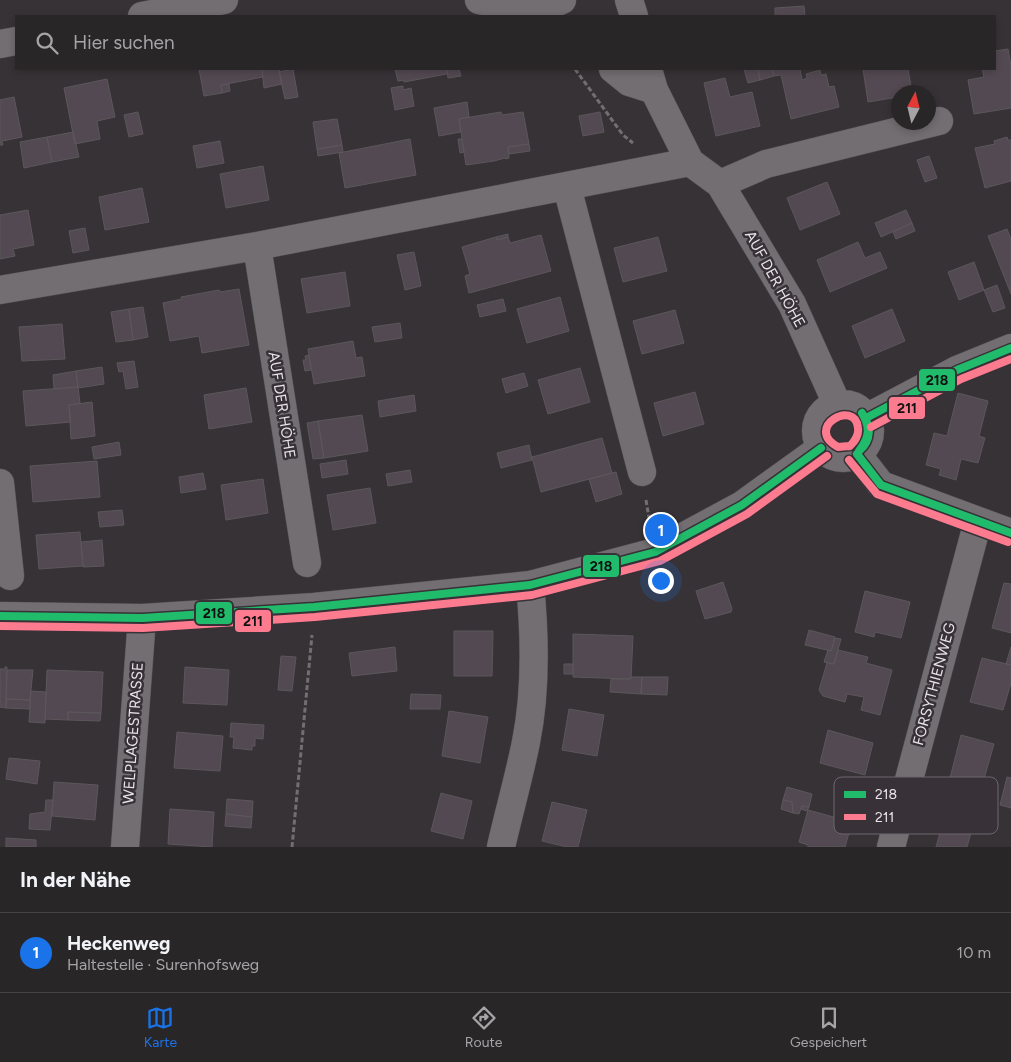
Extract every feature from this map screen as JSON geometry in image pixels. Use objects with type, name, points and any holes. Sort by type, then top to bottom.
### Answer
[{"type":"street","points":[[147,15],[224,0]]},
{"type":"street","points":[[479,0],[538,14],[562,0]]},
{"type":"street","points":[[629,0],[634,15]]},
{"type":"street","points":[[0,44],[15,41]]},
{"type":"street","name":"AUF DER HÖHE","points":[[614,70],[629,82],[651,79],[690,162],[720,184],[792,304],[838,404]]},
{"type":"street","points":[[720,184],[766,164],[940,121]]},
{"type":"street","points":[[0,290],[257,246],[690,162]]},
{"type":"street","points":[[567,186],[642,472]]},
{"type":"street","name":"AUF DER HÖHE","points":[[257,246],[307,563]]},
{"type":"street","points":[[866,418],[957,370],[1011,348]]},
{"type":"street","points":[[838,404],[848,405],[858,409],[866,418],[869,427],[869,438],[857,454],[848,458],[838,458],[821,448],[816,436],[817,422],[825,411],[838,404]]},
{"type":"street","points":[[0,616],[142,618],[314,608],[530,585],[655,552],[742,505],[821,448]]},
{"type":"street","points":[[857,454],[881,485],[1011,533]]},
{"type":"street","points":[[0,483],[10,576]]},
{"type":"street","name":"FORSYTHIENWEG","points":[[910,777],[978,520]]},
{"type":"street","points":[[501,847],[526,741],[532,685],[533,613],[530,585]]},
{"type":"street","name":"WELPLAGESTRASSE","points":[[125,847],[142,618]]},
{"type":"street","name":"FORSYTHIENWEG","points":[[891,847],[894,834]]},
{"type":"path","points":[[576,70],[623,135],[664,167]]},
{"type":"path","points":[[642,472],[655,552]]},
{"type":"path","points":[[292,847],[314,608]]},
{"type":"building","points":[[804,6],[805,15],[775,15],[775,8]]},
{"type":"building","points":[[1008,49],[1011,66],[1011,108],[974,114],[968,80],[984,77],[982,70],[996,70],[996,51]]},
{"type":"building","points":[[199,70],[262,70],[263,77],[221,85],[222,93],[204,96]]},
{"type":"building","points":[[262,70],[279,70],[282,84],[264,88]]},
{"type":"building","points":[[293,70],[298,97],[285,99],[279,72]]},
{"type":"building","points":[[395,70],[447,70],[447,74],[404,82],[404,80],[398,81]]},
{"type":"building","points":[[447,70],[459,70],[461,76],[448,78]]},
{"type":"building","points":[[744,70],[758,70],[760,80],[748,83]]},
{"type":"building","points":[[758,70],[772,70],[774,76],[760,80]]},
{"type":"building","points":[[772,70],[800,70],[802,80],[807,78],[806,74],[820,70],[821,75],[826,74],[829,87],[834,86],[839,107],[791,119],[781,75],[774,76]]},
{"type":"building","points":[[863,70],[908,70],[911,85],[891,85],[891,98],[868,102]]},
{"type":"building","points":[[725,78],[730,97],[752,92],[760,126],[716,136],[704,83]]},
{"type":"building","points":[[107,79],[115,117],[97,121],[100,139],[75,144],[64,88]]},
{"type":"building","points":[[229,84],[230,91],[222,93],[221,85]]},
{"type":"building","points":[[403,86],[403,90],[411,88],[414,106],[395,110],[391,88]]},
{"type":"building","points":[[14,97],[22,137],[2,141],[3,145],[0,145],[0,100]]},
{"type":"building","points":[[467,102],[469,117],[459,119],[461,132],[439,136],[434,108]]},
{"type":"building","points":[[138,112],[143,134],[129,137],[124,115]]},
{"type":"building","points":[[501,112],[502,115],[523,112],[529,144],[508,147],[509,158],[506,159],[466,165],[459,119]]},
{"type":"building","points":[[600,112],[604,132],[583,136],[579,116]]},
{"type":"building","points":[[337,119],[342,145],[317,149],[313,122]]},
{"type":"building","points":[[73,132],[79,157],[52,162],[47,137]]},
{"type":"building","points":[[47,137],[52,162],[24,168],[20,142]]},
{"type":"building","points":[[1007,137],[1008,140],[1011,140],[1011,181],[985,188],[975,148],[995,144],[994,141]]},
{"type":"building","points":[[410,139],[416,175],[345,188],[339,153]]},
{"type":"building","points":[[458,139],[462,139],[464,152],[460,153]]},
{"type":"building","points":[[220,141],[224,163],[197,168],[193,146]]},
{"type":"building","points":[[529,144],[530,151],[509,154],[508,147]]},
{"type":"building","points":[[342,145],[343,152],[318,156],[317,149]]},
{"type":"building","points":[[929,156],[937,178],[925,182],[917,160]]},
{"type":"building","points":[[263,166],[269,200],[226,208],[220,174]]},
{"type":"building","points":[[827,182],[840,214],[800,230],[787,198]]},
{"type":"building","points":[[142,188],[149,222],[105,230],[99,197]]},
{"type":"building","points":[[28,210],[34,245],[13,249],[15,256],[0,259],[0,215]]},
{"type":"building","points":[[906,210],[912,223],[881,237],[875,223]]},
{"type":"building","points":[[912,223],[915,231],[896,239],[893,232]]},
{"type":"building","points":[[85,228],[89,250],[73,253],[69,231]]},
{"type":"building","points":[[1007,229],[1011,239],[1011,294],[988,236]]},
{"type":"building","points":[[508,234],[508,237],[497,240],[496,237]]},
{"type":"building","points":[[541,235],[551,271],[469,293],[465,276],[470,274],[462,247],[496,237],[497,240],[508,237],[510,243]]},
{"type":"building","points":[[658,237],[667,271],[623,282],[614,248]]},
{"type":"building","points":[[858,242],[865,258],[880,252],[887,268],[830,292],[817,260]]},
{"type":"building","points":[[414,252],[421,286],[405,290],[397,255]]},
{"type":"building","points":[[974,262],[984,290],[959,300],[948,272]]},
{"type":"building","points":[[345,272],[350,306],[307,313],[301,279]]},
{"type":"building","points":[[997,285],[1005,308],[993,312],[984,290]]},
{"type":"building","points":[[239,289],[249,345],[202,353],[199,336],[170,341],[163,303],[182,299],[181,297],[219,290],[220,292]]},
{"type":"building","points":[[560,297],[569,331],[527,343],[517,309]]},
{"type":"building","points":[[503,299],[506,311],[480,317],[477,305]]},
{"type":"building","points":[[143,307],[148,337],[133,340],[129,309]]},
{"type":"building","points":[[129,309],[133,340],[116,342],[111,312]]},
{"type":"building","points":[[892,309],[905,341],[865,358],[852,326]]},
{"type":"building","points":[[675,310],[684,343],[642,354],[633,321]]},
{"type":"building","points":[[400,323],[402,338],[375,342],[372,327]]},
{"type":"building","points":[[62,324],[65,359],[22,361],[19,327]]},
{"type":"building","points":[[353,341],[356,358],[362,357],[365,376],[314,384],[308,349]]},
{"type":"building","points":[[309,355],[311,370],[305,371],[303,360],[306,360],[305,356]]},
{"type":"building","points":[[134,361],[138,387],[126,389],[123,371],[119,372],[117,363]]},
{"type":"building","points":[[102,367],[104,384],[78,388],[76,371]]},
{"type":"building","points":[[580,368],[590,402],[548,414],[538,380]]},
{"type":"building","points":[[76,371],[78,387],[54,389],[53,375]]},
{"type":"building","points":[[524,373],[528,386],[506,393],[502,379]]},
{"type":"building","points":[[78,387],[80,403],[69,405],[71,422],[26,426],[23,391]]},
{"type":"building","points":[[246,388],[252,422],[209,429],[204,395]]},
{"type":"building","points":[[695,392],[704,424],[663,436],[654,403]]},
{"type":"building","points":[[958,393],[988,401],[979,436],[985,438],[978,463],[961,459],[956,480],[939,475],[941,469],[926,465],[934,433],[947,436]]},
{"type":"building","points":[[414,395],[416,411],[380,417],[378,401]]},
{"type":"building","points":[[92,402],[95,436],[71,439],[69,405]]},
{"type":"building","points":[[362,415],[368,451],[324,458],[318,421]]},
{"type":"building","points":[[318,421],[324,458],[313,459],[307,423]]},
{"type":"building","points":[[602,438],[612,473],[541,492],[532,457]]},
{"type":"building","points":[[119,442],[121,455],[94,459],[92,447]]},
{"type":"building","points":[[529,445],[532,460],[501,468],[497,453]]},
{"type":"building","points":[[346,460],[348,474],[322,478],[320,464]]},
{"type":"building","points":[[97,461],[100,497],[33,502],[30,466]]},
{"type":"building","points":[[410,470],[412,482],[388,486],[386,474]]},
{"type":"building","points":[[616,472],[622,494],[596,502],[589,479]]},
{"type":"building","points":[[203,473],[206,489],[181,493],[179,477]]},
{"type":"building","points":[[263,479],[268,513],[226,520],[221,485]]},
{"type":"building","points":[[370,488],[376,523],[333,530],[327,495]]},
{"type":"building","points":[[122,510],[124,525],[100,527],[98,512]]},
{"type":"building","points":[[80,532],[83,566],[39,569],[36,535]]},
{"type":"building","points":[[102,540],[104,566],[83,567],[81,542]]},
{"type":"building","points":[[723,582],[732,609],[731,612],[705,619],[696,591]]},
{"type":"building","points":[[1004,583],[1011,584],[1011,633],[992,628]]},
{"type":"building","points":[[865,591],[910,602],[901,638],[875,632],[874,637],[855,632]]},
{"type":"building","points":[[809,630],[835,637],[831,651],[805,645]]},
{"type":"building","points":[[454,631],[493,631],[492,676],[454,676]]},
{"type":"building","points":[[573,634],[633,636],[631,679],[573,677]]},
{"type":"building","points":[[835,638],[841,639],[834,664],[824,662],[828,650],[831,651]]},
{"type":"building","points":[[395,647],[397,671],[352,676],[349,653]]},
{"type":"building","points":[[1011,647],[1011,665],[1006,664]]},
{"type":"building","points":[[838,650],[868,657],[866,663],[892,670],[880,715],[861,710],[864,697],[847,694],[845,702],[823,696],[819,690],[827,663],[834,664]]},
{"type":"building","points":[[281,656],[296,657],[292,691],[278,690]]},
{"type":"building","points":[[982,658],[1011,665],[1011,683],[1003,710],[970,702]]},
{"type":"building","points":[[564,664],[573,664],[573,674],[564,674]]},
{"type":"building","points":[[7,667],[6,708],[0,707],[0,669],[5,669]]},
{"type":"building","points":[[185,667],[229,670],[227,705],[183,703]]},
{"type":"building","points":[[7,670],[33,670],[30,700],[6,699]]},
{"type":"building","points":[[47,670],[103,672],[101,713],[68,712],[68,720],[45,719]]},
{"type":"building","points":[[631,677],[642,677],[641,694],[610,692],[611,679],[631,679]]},
{"type":"building","points":[[642,677],[668,677],[667,695],[641,694]]},
{"type":"building","points":[[31,691],[46,692],[45,723],[29,722]]},
{"type":"building","points":[[411,694],[441,695],[440,709],[410,709]]},
{"type":"building","points":[[6,699],[30,700],[30,709],[6,708]]},
{"type":"building","points":[[569,709],[604,715],[597,756],[562,750]]},
{"type":"building","points":[[449,711],[488,717],[480,763],[442,756]]},
{"type":"building","points":[[68,712],[101,713],[100,721],[68,720]]},
{"type":"building","points":[[231,723],[264,725],[263,739],[255,738],[255,746],[252,746],[252,750],[233,748],[234,737],[230,737]]},
{"type":"building","points":[[828,730],[873,743],[865,775],[820,763]]},
{"type":"building","points":[[177,732],[223,736],[220,771],[174,768]]},
{"type":"building","points":[[961,735],[994,744],[985,777],[950,777]]},
{"type":"building","points":[[9,758],[40,761],[37,784],[6,779]]},
{"type":"building","points":[[1007,777],[1011,778],[1011,808],[1000,805]]},
{"type":"building","points":[[54,782],[98,785],[95,820],[52,816]]},
{"type":"building","points":[[787,787],[812,794],[809,807],[802,806],[799,814],[793,813],[792,802],[783,800]]},
{"type":"building","points":[[441,793],[472,801],[463,839],[431,831]]},
{"type":"building","points":[[227,799],[253,801],[252,817],[226,814]]},
{"type":"building","points":[[46,800],[53,800],[50,830],[29,829],[30,814],[45,812]]},
{"type":"building","points":[[783,800],[792,802],[793,813],[781,809]]},
{"type":"building","points":[[552,802],[587,810],[578,847],[567,847],[542,841]]},
{"type":"building","points":[[802,806],[809,807],[807,811],[801,809]]},
{"type":"building","points":[[170,809],[214,812],[212,847],[168,844]]},
{"type":"building","points":[[808,810],[834,817],[834,834],[849,834],[845,847],[808,847],[808,845],[799,842]]},
{"type":"building","points":[[226,814],[252,817],[251,828],[225,826]]},
{"type":"building","points":[[940,834],[971,834],[967,847],[936,847]]},
{"type":"building","points":[[6,838],[36,840],[36,847],[6,847]]},
{"type":"transit line","name":"218","points":[[866,418],[957,370],[1011,348]]},
{"type":"transit line","name":"211","points":[[871,427],[961,379],[1011,359]]},
{"type":"transit line","name":"218","points":[[859,451],[868,433],[867,423],[862,413]]},
{"type":"transit line","name":"218","points":[[859,451],[866,442],[869,433],[862,413]]},
{"type":"transit line","name":"211","points":[[849,446],[838,447],[829,439],[826,432],[828,425],[834,419],[841,416],[849,416],[855,419],[858,428],[856,438],[850,446]]},
{"type":"transit line","name":"218","points":[[0,616],[142,618],[314,607],[530,585],[655,552],[742,505],[821,448]]},
{"type":"transit line","name":"218","points":[[857,454],[881,485],[1011,533]]},
{"type":"transit line","name":"211","points":[[0,626],[143,628],[315,617],[532,595],[660,561],[747,514],[827,456]]},
{"type":"transit line","name":"211","points":[[849,460],[877,494],[1008,542]]},
{"type":"place","name":"Heckenweg","points":[[661,530]]}]
